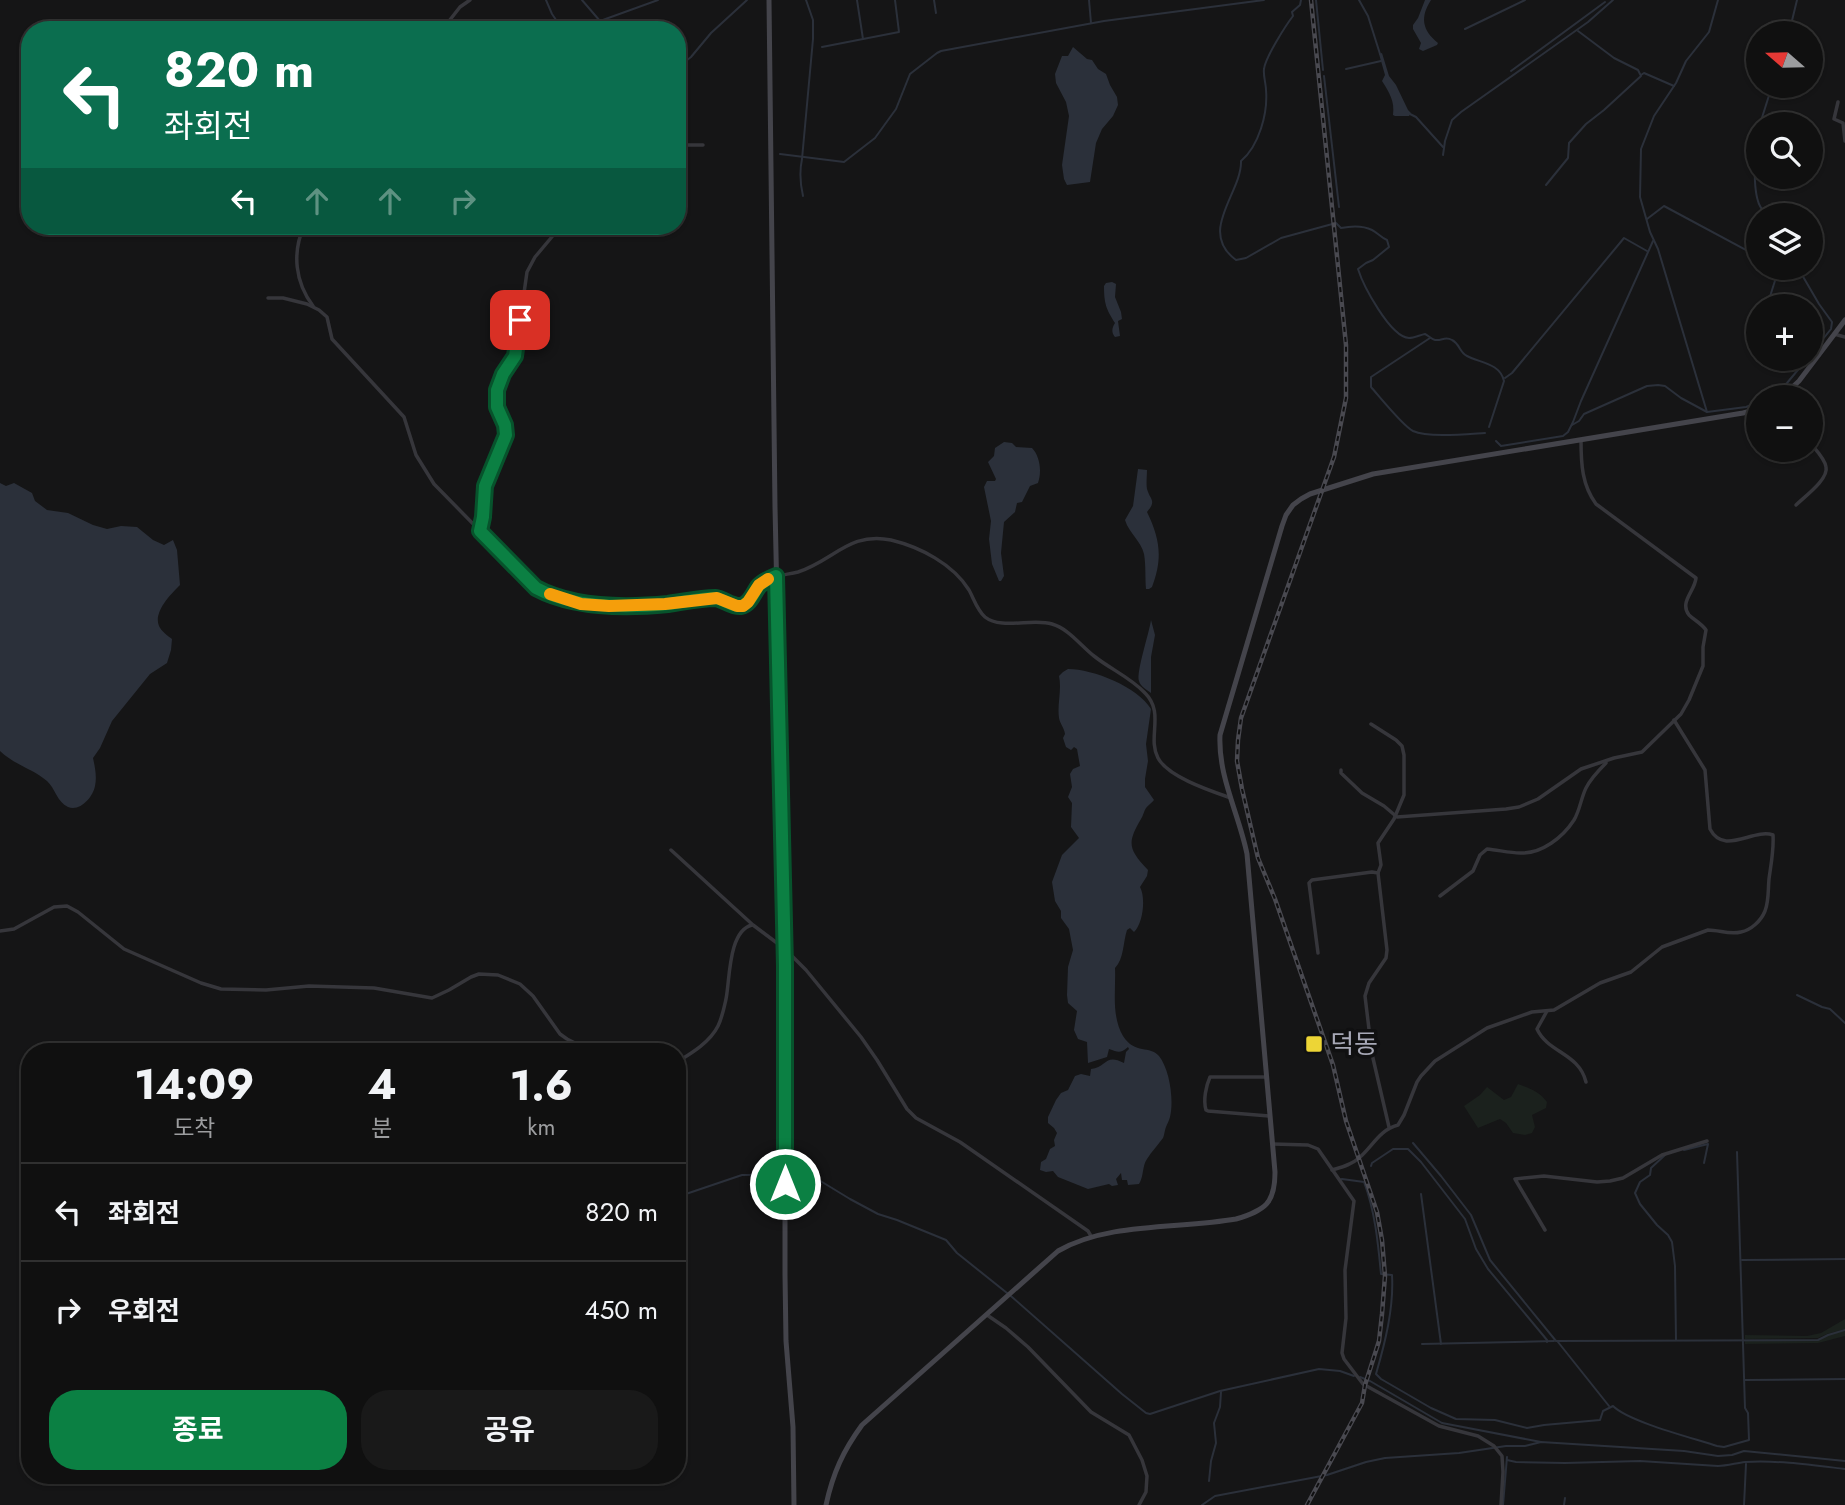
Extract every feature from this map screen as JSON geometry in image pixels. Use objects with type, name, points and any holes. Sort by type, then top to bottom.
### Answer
[{"type":"main road","points":[[769,0],[776,576],[785,950],[786,1340],[793,1427],[794,1505]]},
{"type":"main road","points":[[1795,385],[1845,320]]},
{"type":"main road","points":[[826,1505],[839,1461],[862,1425],[1058,1251],[1103,1233],[1223,1221],[1255,1213],[1270,1200],[1275,1188],[1247,854],[1221,760],[1220,735],[1282,526],[1293,505],[1310,494],[1373,474],[1746,412]]},
{"type":"street","points":[[449,21],[460,7],[470,0]]},
{"type":"street","points":[[1838,102],[1834,119],[1843,123],[1845,141]]},
{"type":"street","points":[[686,145],[703,145]]},
{"type":"street","points":[[301,235],[297,268],[302,288],[314,308]]},
{"type":"street","points":[[480,531],[485,486],[506,435],[505,425],[497,407],[497,390],[503,374],[515,356],[527,272],[535,257],[553,235]]},
{"type":"street","points":[[268,298],[283,298],[307,304],[327,317],[332,339],[404,417],[416,455],[434,484],[536,588],[581,604],[665,604],[717,598],[743,606],[759,585],[776,576],[800,571],[846,545],[864,539],[887,539],[930,555],[962,580],[985,617],[1005,623],[1048,622],[1067,631],[1094,656],[1147,694],[1156,720],[1156,751],[1168,770],[1231,799]]},
{"type":"street","points":[[1834,334],[1845,337]]},
{"type":"street","points":[[1341,770],[1362,793],[1397,817],[1506,810],[1538,799],[1581,769],[1642,752],[1681,714],[1703,666],[1706,629],[1688,614],[1685,604],[1695,587],[1696,578],[1596,504],[1587,492],[1581,464],[1581,440]]},
{"type":"street","points":[[1796,505],[1825,477],[1827,468],[1823,461]]},
{"type":"street","points":[[1332,1170],[1348,1166],[1357,1160],[1389,1127],[1398,1125],[1417,1082],[1435,1061],[1487,1028],[1532,1012],[1554,1010],[1600,983],[1631,972],[1661,947],[1708,930],[1744,932],[1754,926],[1765,913],[1772,866],[1773,835],[1760,834],[1738,841],[1718,839],[1713,835],[1707,808],[1705,770],[1674,720]]},
{"type":"street","points":[[1371,724],[1396,740],[1404,755],[1404,795],[1396,816],[1378,843],[1381,865],[1378,873],[1387,950],[1365,996],[1372,1054],[1389,1127]]},
{"type":"street","points":[[1440,896],[1473,871],[1480,855],[1487,849],[1518,853],[1535,852],[1546,847],[1574,820],[1592,777],[1609,760]]},
{"type":"street","points":[[671,849],[806,970],[861,1037],[907,1110],[916,1118],[960,1142],[1088,1231],[1091,1236]]},
{"type":"street","points":[[1318,953],[1309,883],[1312,880],[1378,873]]},
{"type":"street","points":[[0,931],[14,929],[54,907],[67,906],[124,949],[220,989],[309,986],[374,988],[432,998],[479,974],[498,975],[520,984],[533,996],[560,1034],[574,1043]]},
{"type":"street","points":[[686,1056],[713,1035],[726,999],[732,955],[741,932],[747,926],[753,925]]},
{"type":"street","points":[[1547,1010],[1538,1032],[1580,1066],[1586,1082]]},
{"type":"street","points":[[1266,1077],[1210,1077],[1205,1105],[1208,1111],[1269,1116]]},
{"type":"street","points":[[1545,1230],[1515,1180],[1544,1176],[1610,1181],[1623,1178],[1662,1155],[1707,1141]]},
{"type":"street","points":[[1271,1144],[1308,1144],[1318,1149],[1353,1201],[1345,1269],[1344,1359],[1363,1384],[1439,1426],[1478,1436],[1494,1446],[1502,1457],[1503,1464],[1501,1505]]},
{"type":"street","points":[[985,1314],[1028,1347],[1091,1412],[1129,1435],[1147,1476],[1146,1492],[1139,1505]]},
{"type":"shaded area","points":[[1425,0],[1431,0],[1425,12],[1424,23],[1438,43],[1423,51],[1419,49],[1421,43],[1413,25]]},
{"type":"shaded area","points":[[1073,47],[1106,74],[1118,105],[1096,143],[1090,182],[1067,185],[1062,165],[1069,116],[1055,74],[1062,56],[1068,56]]},
{"type":"shaded area","points":[[1382,53],[1389,76],[1411,113],[1409,116],[1393,115],[1392,101],[1382,81],[1385,75],[1379,54]]},
{"type":"shaded area","points":[[1106,283],[1116,284],[1115,297],[1122,319],[1118,321],[1120,336],[1115,337],[1112,330],[1115,323],[1106,306],[1104,292]]},
{"type":"shaded area","points":[[1004,442],[1012,443],[1016,447],[1032,448],[1040,464],[1040,474],[1038,483],[1030,486],[1022,502],[1017,503],[1015,512],[1004,522],[1001,553],[1004,576],[999,581],[992,564],[989,539],[991,521],[984,487],[987,481],[996,479],[988,462],[994,456],[995,448]]},
{"type":"shaded area","points":[[1138,469],[1147,470],[1147,489],[1152,502],[1147,512],[1159,549],[1158,567],[1149,589],[1146,589],[1144,554],[1125,520],[1133,506]]},
{"type":"shaded area","points":[[0,483],[6,486],[14,483],[32,493],[35,501],[47,510],[68,513],[107,529],[137,527],[164,545],[173,540],[177,550],[180,585],[158,615],[161,630],[172,639],[167,663],[150,674],[112,721],[93,758],[96,776],[94,790],[85,803],[73,808],[64,805],[47,781],[0,751]]},
{"type":"shaded area","points":[[1151,620],[1155,635],[1151,657],[1151,693],[1141,685],[1139,676]]},
{"type":"shaded area","points":[[1068,669],[1090,672],[1114,681],[1136,693],[1151,709],[1146,744],[1148,761],[1145,787],[1154,800],[1145,809],[1132,840],[1136,857],[1148,870],[1140,887],[1143,904],[1140,923],[1134,932],[1130,928],[1127,930],[1122,955],[1115,968],[1115,1003],[1123,1036],[1132,1046],[1155,1053],[1163,1062],[1172,1103],[1163,1138],[1145,1162],[1139,1184],[1128,1185],[1127,1180],[1122,1180],[1121,1173],[1116,1179],[1118,1185],[1109,1184],[1088,1189],[1058,1177],[1053,1171],[1040,1170],[1041,1162],[1055,1146],[1057,1133],[1048,1123],[1048,1117],[1061,1093],[1068,1090],[1075,1076],[1090,1076],[1091,1069],[1109,1060],[1124,1063],[1129,1049],[1128,1047],[1119,1052],[1109,1049],[1107,1057],[1088,1063],[1087,1042],[1078,1039],[1074,1030],[1077,1011],[1068,1003],[1068,967],[1073,950],[1069,929],[1061,918],[1061,911],[1055,901],[1052,882],[1062,855],[1079,838],[1071,827],[1072,803],[1068,797],[1072,787],[1070,774],[1080,766],[1077,749],[1066,747],[1059,713],[1059,676]]},
{"type":"shaded area","points":[[1518,1084],[1538,1093],[1547,1102],[1546,1108],[1532,1115],[1535,1127],[1532,1133],[1513,1133],[1500,1119],[1478,1128],[1464,1106],[1487,1087],[1504,1100],[1511,1097]]},
{"type":"shaded area","points":[[1845,1319],[1845,1329],[1818,1338],[1745,1339],[1745,1335],[1807,1336],[1821,1333]]},
{"type":"shaded area","points":[[1845,1331],[1845,1336],[1818,1343],[1745,1344],[1745,1341],[1818,1340]]},
{"type":"waterway","points":[[546,0],[557,21]]},
{"type":"waterway","points":[[582,0],[600,21],[658,0]]},
{"type":"waterway","points":[[686,61],[747,0]]},
{"type":"waterway","points":[[803,196],[800,169],[813,39],[813,20],[806,0]]},
{"type":"waterway","points":[[857,0],[863,39]]},
{"type":"waterway","points":[[822,47],[899,32],[895,0]]},
{"type":"waterway","points":[[934,0],[936,13]]},
{"type":"waterway","points":[[1089,0],[1091,23]]},
{"type":"waterway","points":[[780,154],[844,162],[875,138],[896,109],[910,74],[941,51],[1104,21],[1264,0]]},
{"type":"waterway","points":[[1301,0],[1265,64],[1264,119],[1253,147],[1241,161],[1235,186],[1224,212],[1220,237],[1225,249],[1236,260],[1246,258],[1281,238],[1336,223],[1341,228],[1353,226],[1374,231],[1387,240],[1389,247],[1358,269],[1371,298],[1386,320],[1394,329],[1409,338],[1425,334],[1435,340],[1450,339],[1464,354],[1489,364],[1502,375],[1504,381],[1489,427]]},
{"type":"waterway","points":[[1316,0],[1323,70]]},
{"type":"waterway","points":[[1359,0],[1368,16],[1380,54]]},
{"type":"waterway","points":[[1465,29],[1525,0]]},
{"type":"waterway","points":[[1443,155],[1452,120],[1588,22],[1613,0]]},
{"type":"waterway","points":[[1707,412],[1640,197],[1641,149],[1654,116],[1676,83],[1686,61],[1709,32],[1718,0]]},
{"type":"waterway","points":[[1792,21],[1797,0]]},
{"type":"waterway","points":[[1511,71],[1605,2]]},
{"type":"waterway","points":[[1546,185],[1568,158],[1569,143],[1586,124],[1641,76],[1638,70],[1614,58],[1578,31]]},
{"type":"waterway","points":[[1346,69],[1381,61]]},
{"type":"waterway","points":[[1641,75],[1644,73],[1674,86]]},
{"type":"waterway","points":[[1324,76],[1339,207]]},
{"type":"waterway","points":[[1764,112],[1768,98]]},
{"type":"waterway","points":[[1410,114],[1416,117],[1443,147]]},
{"type":"waterway","points":[[1756,189],[1759,203]]},
{"type":"waterway","points":[[1647,219],[1664,206],[1746,250]]},
{"type":"waterway","points":[[1505,378],[1624,238],[1647,251]]},
{"type":"waterway","points":[[1496,441],[1501,446],[1563,436],[1568,432],[1653,241]]},
{"type":"waterway","points":[[1771,294],[1775,280]]},
{"type":"waterway","points":[[1805,280],[1813,294]]},
{"type":"waterway","points":[[1823,310],[1832,322],[1831,329],[1823,339]]},
{"type":"waterway","points":[[1430,338],[1371,377],[1371,387],[1413,431],[1438,435],[1485,433]]},
{"type":"waterway","points":[[1784,385],[1797,371]]},
{"type":"waterway","points":[[1572,425],[1584,414],[1647,386],[1665,386],[1707,412],[1746,407]]},
{"type":"waterway","points":[[1797,995],[1830,1009],[1845,1023]]},
{"type":"waterway","points":[[1413,1143],[1471,1215],[1490,1260],[1556,1341],[1818,1340],[1845,1330]]},
{"type":"waterway","points":[[1684,1150],[1708,1144],[1704,1163]]},
{"type":"waterway","points":[[1371,1166],[1393,1149],[1408,1149],[1465,1219],[1476,1249],[1488,1269],[1547,1342]]},
{"type":"waterway","points":[[1339,1180],[1364,1182],[1373,1216],[1381,1274],[1392,1275],[1386,1338],[1376,1374],[1381,1379],[1456,1419],[1495,1420],[1527,1428],[1600,1420],[1603,1411],[1613,1406],[1647,1424],[1724,1447],[1749,1440],[1748,1413],[1745,1408],[1737,1152]]},
{"type":"waterway","points":[[1665,1155],[1651,1168],[1650,1175],[1640,1182],[1635,1193],[1640,1204],[1672,1242],[1676,1340]]},
{"type":"waterway","points":[[686,1194],[742,1175],[809,1174],[878,1214],[946,1240],[957,1253],[1146,1413],[1220,1391],[1319,1369],[1340,1371],[1354,1376]]},
{"type":"waterway","points":[[1421,1194],[1441,1344]]},
{"type":"waterway","points":[[1742,1260],[1845,1259]]},
{"type":"waterway","points":[[1422,1344],[1554,1341]]},
{"type":"waterway","points":[[1558,1342],[1609,1406]]},
{"type":"waterway","points":[[1360,1377],[1442,1423],[1541,1442]]},
{"type":"waterway","points":[[1745,1380],[1845,1379]]},
{"type":"waterway","points":[[1209,1481],[1216,1443],[1214,1423],[1220,1407],[1221,1392]]},
{"type":"waterway","points":[[1202,1505],[1215,1496],[1327,1475],[1385,1458],[1459,1453],[1541,1442],[1684,1451],[1718,1456],[1744,1451],[1845,1461]]},
{"type":"waterway","points":[[1503,1505],[1507,1457]]},
{"type":"waterway","points":[[1507,1460],[1565,1463],[1640,1461],[1718,1466],[1770,1462],[1845,1469]]},
{"type":"waterway","points":[[1744,1505],[1746,1464]]},
{"type":"waterway","points":[[1564,1505],[1565,1498]]},
{"type":"railway","points":[[1307,1505],[1362,1403],[1379,1341],[1385,1276],[1377,1212],[1346,1121],[1333,1065],[1258,858],[1237,761],[1241,718],[1334,457],[1346,398],[1346,345],[1311,0]]},
{"type":"slow traffic","points":[[550,594],[581,604],[609,606],[665,604],[717,598],[743,606],[759,585],[768,579]]},
{"type":"place","name":"덕동","points":[[1314,1044]]},
{"type":"route","points":[[520,320],[515,356],[503,374],[497,390],[497,407],[505,425],[506,435],[485,486],[480,531],[536,588],[581,604],[665,604],[717,598],[743,606],[759,585],[776,576],[785,966],[785,1184]]}]
